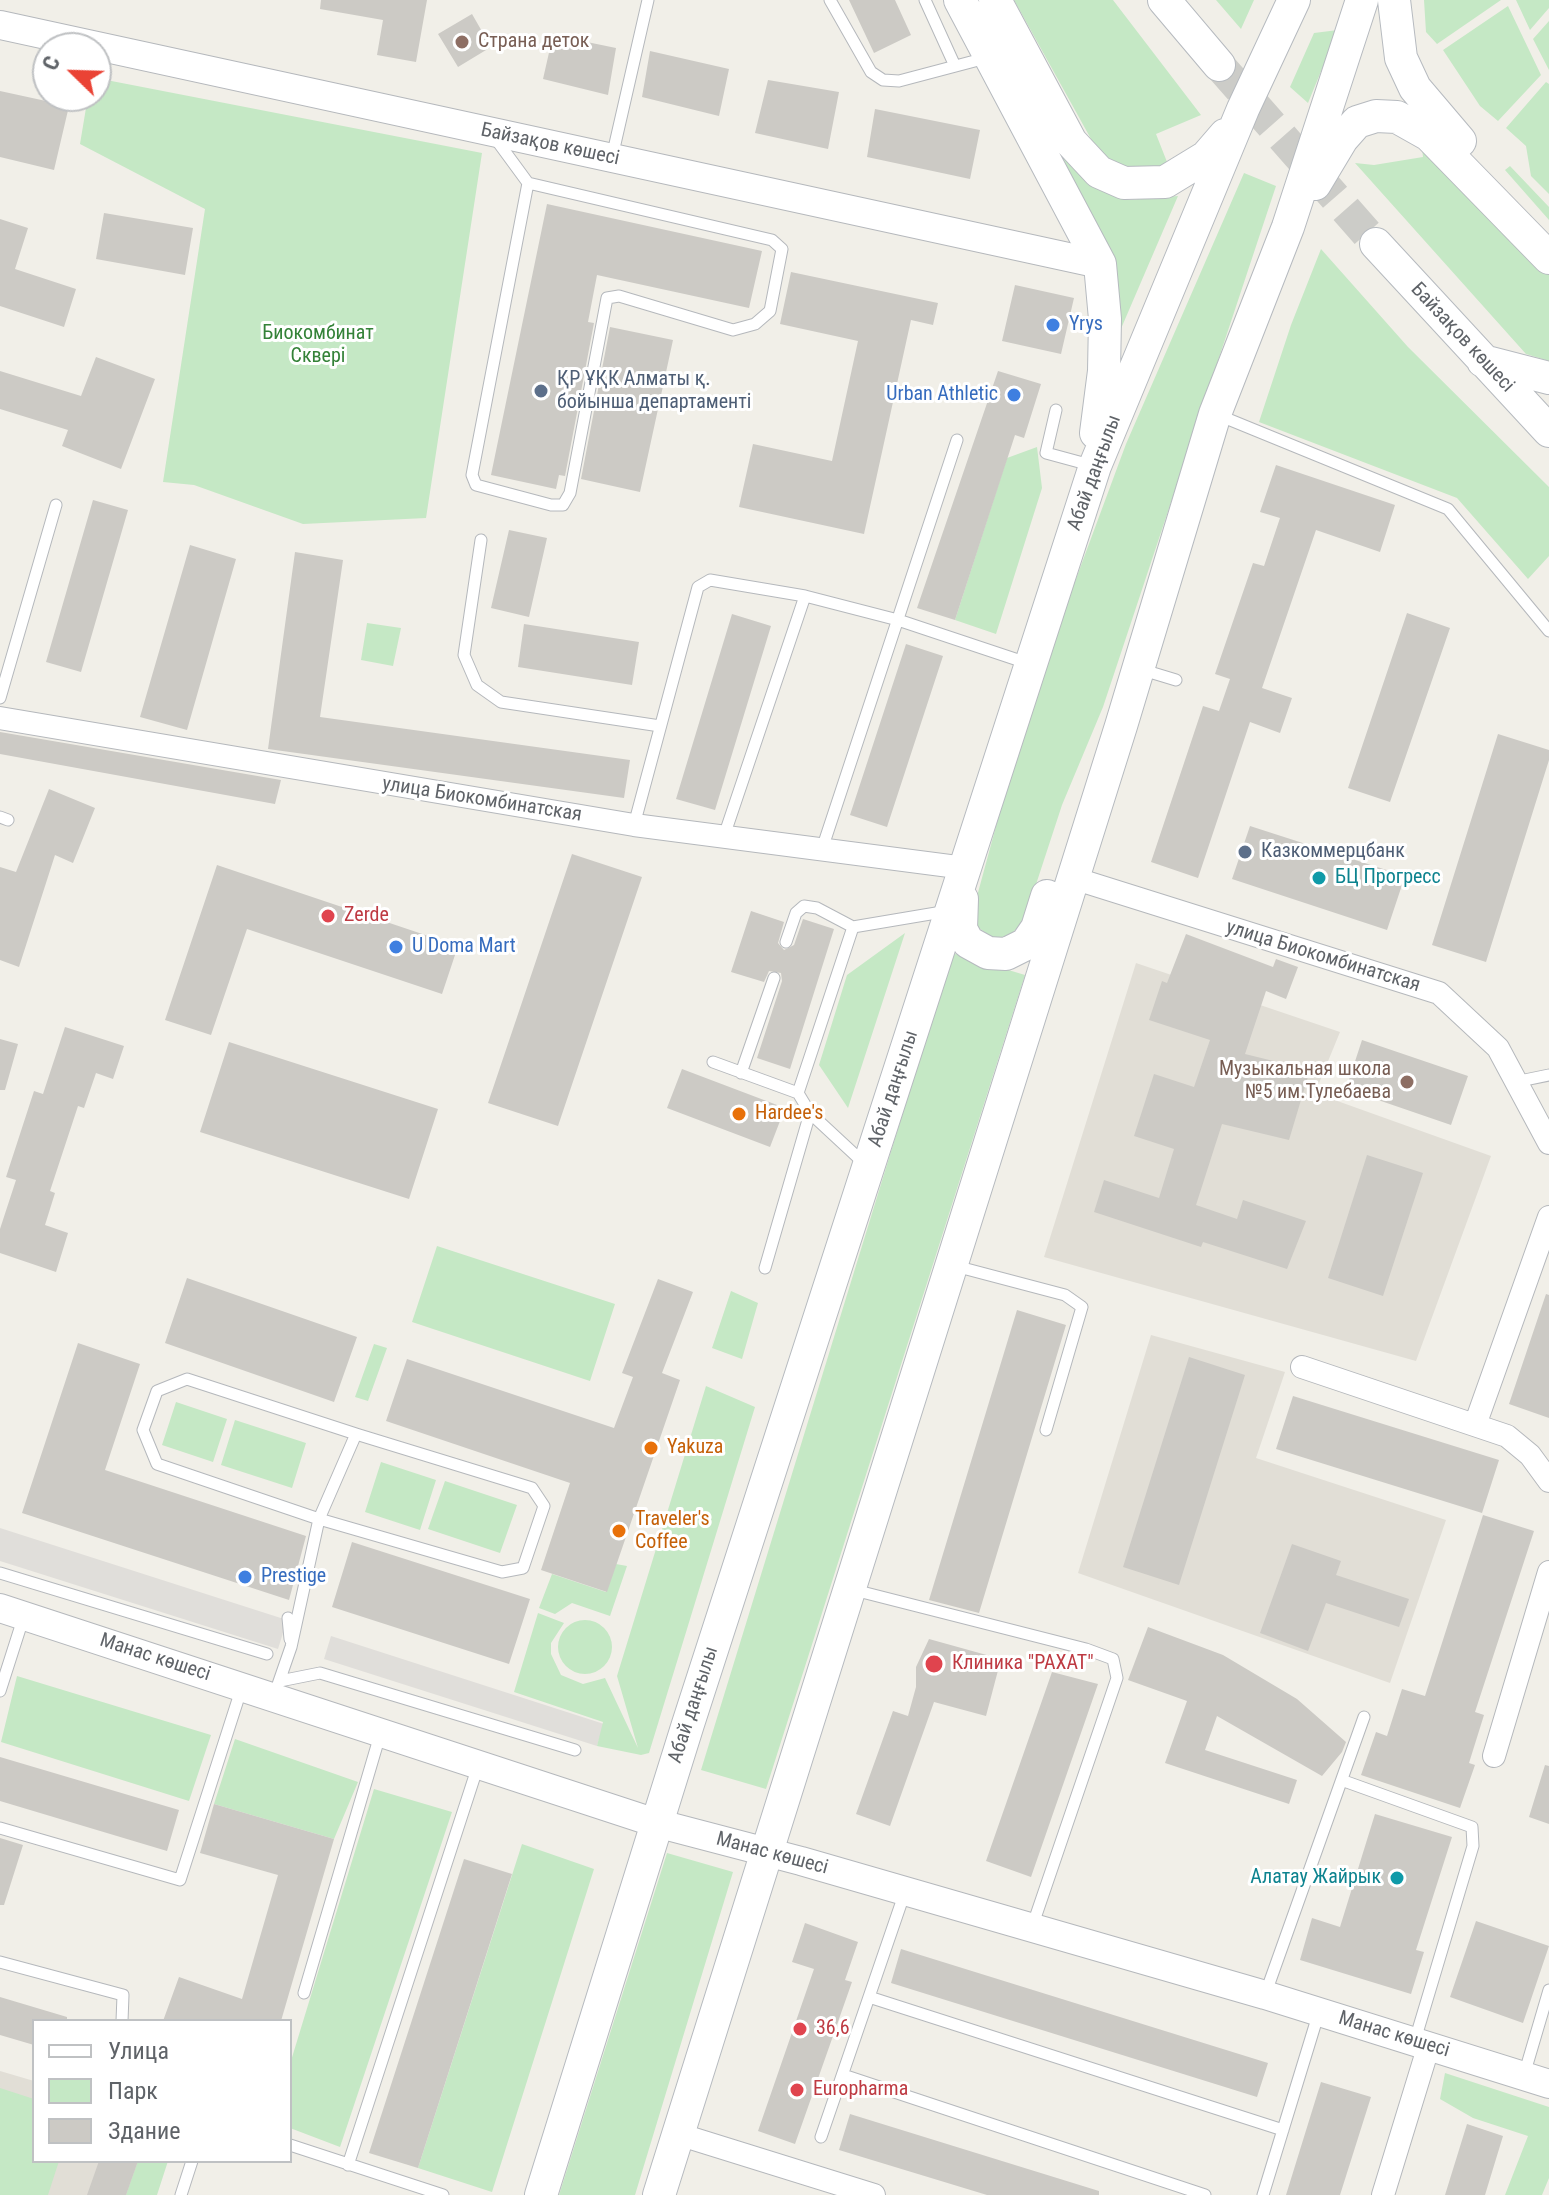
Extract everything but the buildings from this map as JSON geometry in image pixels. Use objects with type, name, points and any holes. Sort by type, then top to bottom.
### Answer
[{"type":"main road","points":[[960,0],[1100,264],[1105,358],[1095,466]]},
{"type":"main road","points":[[995,0],[1071,142],[1099,172],[1114,179],[1151,183],[1184,173],[1206,157],[1243,109]]},
{"type":"main road","points":[[1164,0],[1219,65]]},
{"type":"main road","points":[[659,2195],[1121,726],[1215,414],[1288,227],[1362,0]]},
{"type":"main road","points":[[1394,0],[1401,58],[1415,88],[1436,117],[1549,232]]},
{"type":"main road","name":"Абай даңғылы","points":[[541,2195],[656,1823],[1095,466],[1243,109],[1292,4]]},
{"type":"main road","points":[[1288,227],[1342,139],[1357,122],[1376,116],[1397,117],[1429,135],[1549,258]]},
{"type":"main road","name":"Байзақов көшесі","points":[[1376,244],[1549,431]]},
{"type":"main road","points":[[1481,360],[1549,378]]},
{"type":"main road","points":[[965,868],[961,929],[968,942],[996,955],[1006,954],[1026,944],[1037,928],[1077,809],[1121,726]]},
{"type":"street","name":"Байзақов көшесі","points":[[0,25],[1100,264]]},
{"type":"street","name":"улица Биокомбинатская","points":[[0,718],[634,825],[965,868]]},
{"type":"street","name":"улица Биокомбинатская","points":[[1073,878],[1439,993],[1498,1048],[1549,1143]]},
{"type":"street","points":[[1475,1425],[1549,1217]]},
{"type":"street","points":[[1302,1367],[1507,1436],[1540,1452],[1549,1481]]},
{"type":"street","points":[[1494,1756],[1549,1572]]},
{"type":"street","name":"Манас көшесі","points":[[12,1612],[242,1687],[277,1689],[381,1731],[656,1823],[765,1851],[1265,1995],[1537,2080]]},
{"type":"street","points":[[1383,2195],[1422,2043]]},
{"type":"street","points":[[678,2134],[870,2194]]},
{"type":"lane","points":[[612,158],[648,0]]},
{"type":"lane","points":[[830,0],[871,72],[883,80],[899,81],[991,57]]},
{"type":"lane","points":[[925,0],[955,66]]},
{"type":"lane","points":[[489,132],[528,183],[772,240],[782,249],[770,311],[755,324],[733,330],[619,296],[607,298],[570,493],[563,505],[551,505],[476,485],[472,475],[528,183]]},
{"type":"lane","points":[[1056,410],[1046,453],[1095,466]]},
{"type":"lane","points":[[1215,414],[1243,429],[1448,509],[1549,631]]},
{"type":"lane","points":[[822,849],[957,440]]},
{"type":"lane","points":[[0,698],[56,505]]},
{"type":"lane","points":[[481,540],[464,655],[477,685],[501,702],[660,726]]},
{"type":"lane","points":[[634,825],[698,587],[710,580],[805,596],[898,620],[1030,664]]},
{"type":"lane","points":[[724,836],[805,596]]},
{"type":"lane","points":[[1138,668],[1176,680]]},
{"type":"lane","points":[[786,942],[796,913],[804,906],[817,908],[853,927],[953,910]]},
{"type":"lane","points":[[798,1093],[853,927]]},
{"type":"lane","points":[[741,1073],[774,978]]},
{"type":"lane","points":[[713,1062],[798,1093],[810,1113],[868,1167]]},
{"type":"lane","points":[[1515,1082],[1549,1075]]},
{"type":"lane","points":[[765,1268],[810,1113]]},
{"type":"lane","points":[[951,1264],[1065,1295],[1082,1307],[1046,1430]]},
{"type":"lane","points":[[187,1379],[532,1488],[544,1506],[523,1568],[502,1572],[319,1519],[157,1464],[143,1430],[157,1391],[187,1379]]},
{"type":"lane","points":[[277,1689],[291,1647],[319,1519],[356,1434]]},
{"type":"lane","points":[[0,1573],[267,1654]]},
{"type":"lane","points":[[848,1589],[1086,1649],[1113,1659],[1117,1678],[1032,1928]]},
{"type":"lane","points":[[0,1691],[12,1612]]},
{"type":"lane","points":[[288,1618],[291,1647]]},
{"type":"lane","points":[[277,1689],[320,1673],[575,1750]]},
{"type":"lane","points":[[0,1828],[180,1880],[242,1687]]},
{"type":"lane","points":[[1265,1995],[1344,1781],[1364,1717]]},
{"type":"lane","points":[[304,1993],[381,1731]]},
{"type":"lane","points":[[348,2165],[479,1762]]},
{"type":"lane","points":[[1344,1781],[1472,1827],[1473,1846],[1422,2043]]},
{"type":"lane","points":[[821,2137],[905,1892]]},
{"type":"lane","points":[[0,1962],[123,1995],[122,2019]]},
{"type":"lane","points":[[1537,2080],[1549,1990]]},
{"type":"lane","points":[[869,1997],[1283,2130]]},
{"type":"lane","points":[[1263,2195],[1319,2012]]},
{"type":"lane","points":[[843,2075],[1205,2195]]},
{"type":"lane","points":[[292,2146],[443,2195]]},
{"type":"lane","points":[[181,2195],[191,2163]]},
{"type":"shaded area","points":[[1136,963],[1340,1032],[1315,1093],[1491,1156],[1416,1361],[1044,1257]]},
{"type":"shaded area","points":[[1151,1335],[1285,1372],[1256,1458],[1446,1520],[1390,1683],[1078,1573]]},
{"type":"shaded area","points":[[0,1528],[287,1620],[278,1649],[0,1561]]},
{"type":"shaded area","points":[[331,1636],[604,1724],[597,1746],[324,1659]]},
{"type":"shaded area","points":[[0,2071],[32,2080],[32,2163],[159,2163],[150,2195],[0,2195]]},
{"type":"green space","points":[[1014,0],[1113,0],[1201,115],[1156,134],[1169,167],[1140,172],[1117,167],[1096,148]]},
{"type":"green space","points":[[1216,0],[1254,0],[1241,29]]},
{"type":"green space","points":[[1424,0],[1501,0],[1437,44],[1426,32]]},
{"type":"green space","points":[[1516,0],[1549,0],[1549,8],[1530,30]]},
{"type":"green space","points":[[1508,6],[1541,75],[1498,121],[1480,106],[1443,50]]},
{"type":"green space","points":[[1549,21],[1549,70],[1533,39]]},
{"type":"green space","points":[[1338,30],[1308,103],[1290,87],[1314,33]]},
{"type":"green space","name":"Биокомбинат Сквері","points":[[112,81],[482,153],[426,518],[303,524],[194,485],[163,482],[205,209],[80,144],[85,112],[112,112]]},
{"type":"green space","points":[[1546,82],[1549,84],[1549,194],[1531,176],[1526,146],[1506,128]]},
{"type":"green space","points":[[1047,133],[1097,185],[1129,200],[1178,196],[1120,331]]},
{"type":"green space","points":[[1421,140],[1549,272],[1549,361],[1526,354],[1355,163],[1374,165],[1423,157]]},
{"type":"green space","points":[[1510,166],[1549,207],[1549,220],[1505,170]]},
{"type":"green space","points":[[1244,173],[1276,186],[1103,707],[1062,805],[1025,918],[1010,936],[993,938],[976,926],[973,911],[1008,782],[1060,622],[1126,444]]},
{"type":"green space","points":[[1321,249],[1408,347],[1549,487],[1549,556],[1528,579],[1457,498],[1259,422],[1291,325]]},
{"type":"green space","points":[[1037,447],[1042,488],[996,634],[955,620],[1007,458]]},
{"type":"green space","points":[[367,623],[401,628],[393,666],[361,660]]},
{"type":"green space","points":[[905,933],[848,1108],[819,1065],[847,975]]},
{"type":"green space","points":[[952,953],[1025,975],[766,1789],[701,1770]]},
{"type":"green space","points":[[437,1246],[615,1304],[590,1381],[412,1322]]},
{"type":"green space","points":[[731,1291],[758,1303],[742,1359],[712,1348]]},
{"type":"green space","points":[[374,1344],[387,1348],[368,1401],[355,1397]]},
{"type":"green space","points":[[706,1386],[755,1407],[649,1753],[641,1755],[597,1746],[603,1722],[514,1692],[538,1613],[564,1623],[551,1643],[551,1654],[561,1675],[583,1684],[605,1678],[638,1748],[617,1676]]},
{"type":"green space","points":[[176,1402],[227,1419],[213,1462],[162,1445]]},
{"type":"green space","points":[[235,1420],[306,1443],[292,1488],[221,1465]]},
{"type":"green space","points":[[381,1462],[436,1480],[420,1530],[365,1512]]},
{"type":"green space","points":[[445,1481],[517,1505],[500,1553],[428,1529]]},
{"type":"green space","points":[[616,1564],[627,1566],[610,1616],[572,1603],[555,1614],[539,1608],[552,1574],[606,1592]]},
{"type":"green space","points":[[585,1620],[604,1628],[612,1647],[604,1666],[585,1674],[566,1666],[558,1647],[566,1628]]},
{"type":"green space","points":[[17,1676],[211,1735],[189,1801],[1,1742]]},
{"type":"green space","points":[[235,1739],[358,1782],[334,1839],[214,1804]]},
{"type":"green space","points":[[374,1789],[452,1812],[340,2147],[292,2129],[292,2057]]},
{"type":"green space","points":[[522,1844],[594,1869],[492,2192],[418,2168]]},
{"type":"green space","points":[[667,1853],[733,1872],[635,2195],[559,2195]]},
{"type":"green space","points":[[1445,2073],[1549,2107],[1549,2178],[1542,2195],[1505,2195],[1528,2136],[1473,2118],[1440,2099]]},
{"type":"green space","points":[[0,2088],[32,2098],[32,2163],[58,2163],[48,2195],[0,2195]]},
{"type":"green space","points":[[137,2163],[167,2163],[157,2195],[126,2195]]},
{"type":"tunnel","points":[[1219,65],[1376,244]]},
{"type":"place","name":"Страна деток","points":[[462,42]]},
{"type":"place","name":"Yrys","points":[[1053,325]]},
{"type":"place","name":"ҚР ҰҚК Алматы қ. бойынша департаменті","points":[[541,391]]},
{"type":"place","name":"Urban Athletic","points":[[1014,395]]},
{"type":"place","name":"Казкоммерцбанк","points":[[1245,852]]},
{"type":"place","name":"БЦ Прогресс","points":[[1319,878]]},
{"type":"place","name":"Zerde","points":[[328,916]]},
{"type":"place","name":"U Doma Mart","points":[[396,947]]},
{"type":"place","name":"Музыкальная школа №5 им.Тулебаева","points":[[1407,1082]]},
{"type":"place","name":"Hardee's","points":[[739,1114]]},
{"type":"place","name":"Yakuza","points":[[651,1448]]},
{"type":"place","name":"Traveler's Coffee","points":[[619,1531]]},
{"type":"place","name":"Prestige","points":[[245,1577]]},
{"type":"place","name":"Клиника \"РАХАТ\"","points":[[934,1664]]},
{"type":"place","name":"Алатау Жайрык","points":[[1397,1878]]},
{"type":"place","name":"36,6","points":[[800,2029]]},
{"type":"place","name":"Europharma","points":[[797,2090]]}]
